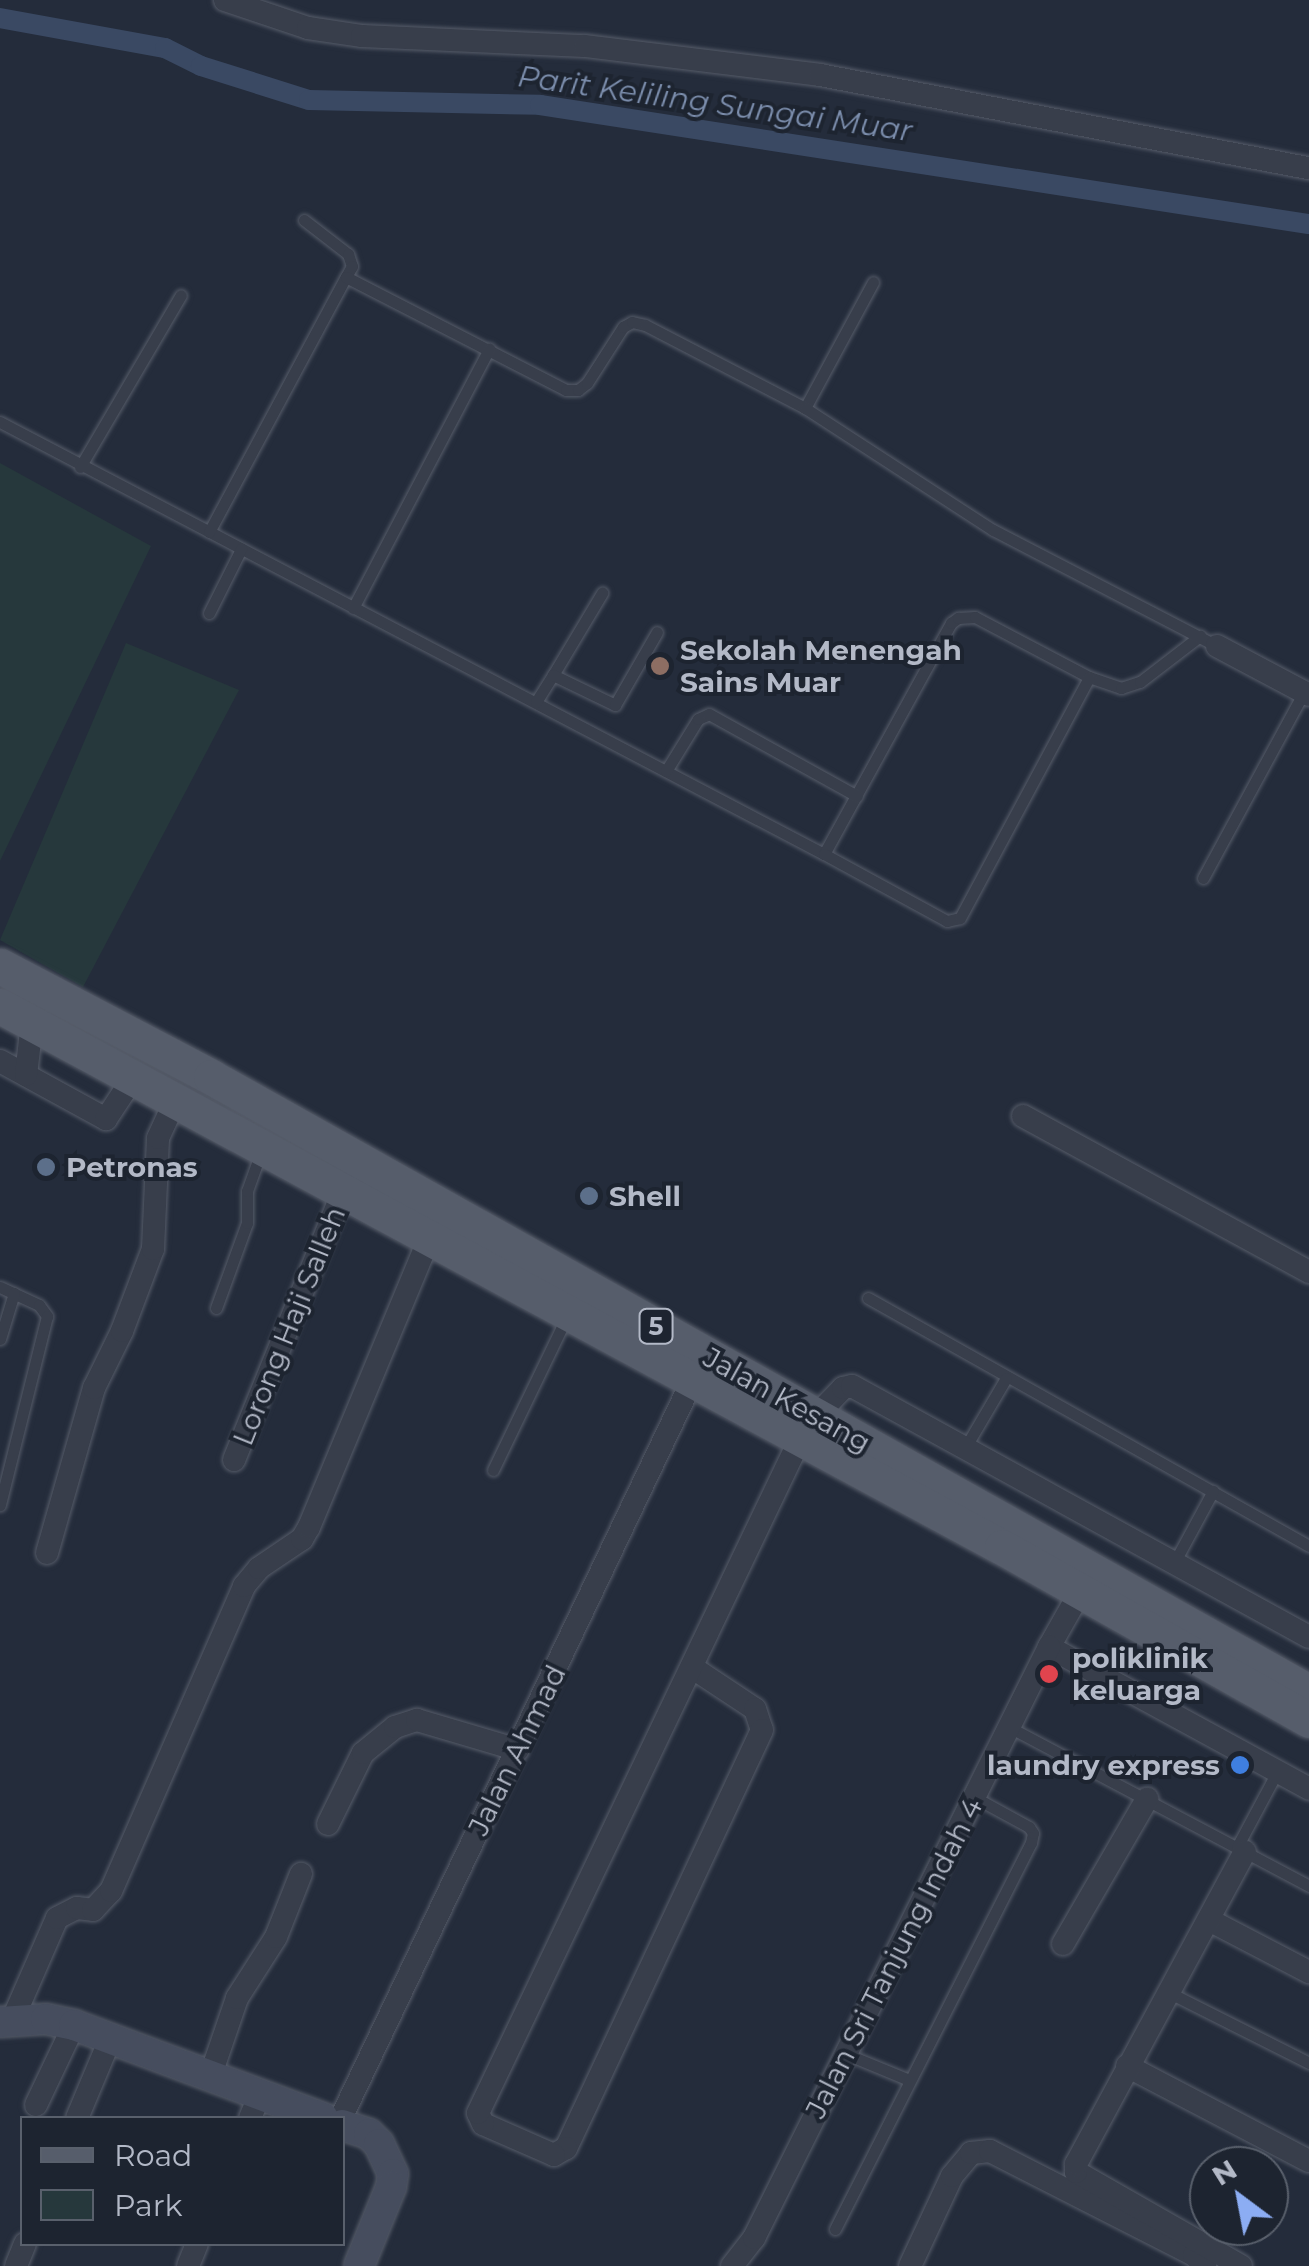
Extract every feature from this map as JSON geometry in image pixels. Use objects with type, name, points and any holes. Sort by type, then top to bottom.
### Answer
[{"type":"main road","name":"Jalan Kesang","points":[[0,966],[211,1077],[1309,1692]]},
{"type":"main road","name":"Jalan Kesang","points":[[11,1016],[692,1381],[818,1415],[1002,1548],[1309,1720]]},
{"type":"street","points":[[225,0],[308,28],[362,36],[585,46],[820,74],[1309,168]]},
{"type":"street","points":[[1208,641],[1306,694]]},
{"type":"street","points":[[11,1016],[26,1075]]},
{"type":"street","points":[[0,1061],[106,1119],[132,1078]]},
{"type":"street","points":[[47,1553],[94,1388],[122,1332],[152,1250],[158,1138],[175,1102]]},
{"type":"street","points":[[1023,1116],[1309,1272]]},
{"type":"street","name":"Lorong Haji Salleh","points":[[234,1460],[344,1192]]},
{"type":"street","points":[[6,2022],[57,1918],[77,1908],[93,1910],[111,1891],[249,1578],[292,1548],[309,1528],[429,1238]]},
{"type":"street","name":"Jalan Ahmad","points":[[345,2116],[692,1381]]},
{"type":"street","points":[[694,1668],[755,1708],[762,1730],[566,2148],[554,2155],[483,2124],[478,2113],[694,1668],[818,1415],[852,1386],[1309,1637]]},
{"type":"street","name":"Jalan Sri Tanjung Indah 4","points":[[732,2266],[754,2238],[1078,1594]]},
{"type":"street","points":[[1049,1647],[1309,1789]]},
{"type":"street","points":[[328,1824],[363,1753],[395,1727],[417,1720],[518,1750]]},
{"type":"street","points":[[1063,1944],[1147,1800]]},
{"type":"street","points":[[1241,1849],[1209,1920],[1127,2066],[1076,2164],[1076,2172],[1242,2266]]},
{"type":"street","points":[[210,2077],[237,1998],[276,1937],[301,1874]]},
{"type":"street","points":[[1209,1920],[1309,1972]]},
{"type":"street","points":[[6,2022],[46,2019],[74,2024],[210,2077],[255,2107],[311,2116]]},
{"type":"street","points":[[36,2104],[74,2024]]},
{"type":"street","points":[[78,2116],[110,2039]]},
{"type":"street","points":[[1127,2066],[1309,2161]]},
{"type":"street","points":[[345,2123],[369,2134],[380,2144],[393,2174],[392,2188],[359,2266]]},
{"type":"street","points":[[910,2266],[952,2176],[971,2153],[990,2151],[1194,2255],[1205,2266]]},
{"type":"lane","points":[[208,532],[352,266],[348,254],[304,220]]},
{"type":"lane","points":[[346,277],[566,390],[578,390],[588,383],[623,327],[632,322],[644,324],[806,408],[993,530],[1208,641]]},
{"type":"lane","points":[[806,408],[873,282]]},
{"type":"lane","points":[[80,467],[181,295]]},
{"type":"lane","points":[[353,608],[490,350]]},
{"type":"lane","points":[[0,422],[947,921],[960,918],[1089,677]]},
{"type":"lane","points":[[209,612],[241,549]]},
{"type":"lane","points":[[536,702],[602,593]]},
{"type":"lane","points":[[824,854],[951,623],[958,618],[975,617],[1089,677],[1122,688],[1208,641]]},
{"type":"lane","points":[[553,675],[608,706],[615,705],[657,632]]},
{"type":"lane","points":[[1202,878],[1306,694]]},
{"type":"lane","points":[[666,770],[698,719],[709,714],[857,796]]},
{"type":"lane","points":[[216,1308],[247,1223],[247,1191],[262,1148]]},
{"type":"lane","points":[[0,1287],[39,1305],[47,1316],[1,1498]]},
{"type":"lane","points":[[0,1339],[14,1293]]},
{"type":"lane","points":[[868,1298],[1309,1546]]},
{"type":"lane","points":[[493,1470],[568,1314]]},
{"type":"lane","points":[[964,1448],[1006,1378]]},
{"type":"lane","points":[[1174,1564],[1213,1491]]},
{"type":"lane","points":[[1010,1727],[1309,1886]]},
{"type":"lane","points":[[1241,1849],[1276,1772]]},
{"type":"lane","points":[[835,2229],[1034,1833],[974,1797]]},
{"type":"lane","points":[[1168,1992],[1309,2063]]},
{"type":"lane","points":[[846,2054],[909,2080]]},
{"type":"green space","points":[[0,463],[151,546],[0,861]]},
{"type":"green space","points":[[126,643],[239,690],[83,987],[0,940]]},
{"type":"waterway","name":"Parit Keliling Sungai Muar","points":[[0,18],[165,48],[201,66],[309,100],[540,105],[1309,224]]},
{"type":"place","name":"Sekolah Menengah Sains Muar","points":[[660,666]]},
{"type":"place","name":"Petronas","points":[[46,1167]]},
{"type":"place","name":"Shell","points":[[589,1196]]},
{"type":"place","name":"poliklinik keluarga","points":[[1049,1674]]},
{"type":"place","name":"laundry express","points":[[1240,1765]]}]
